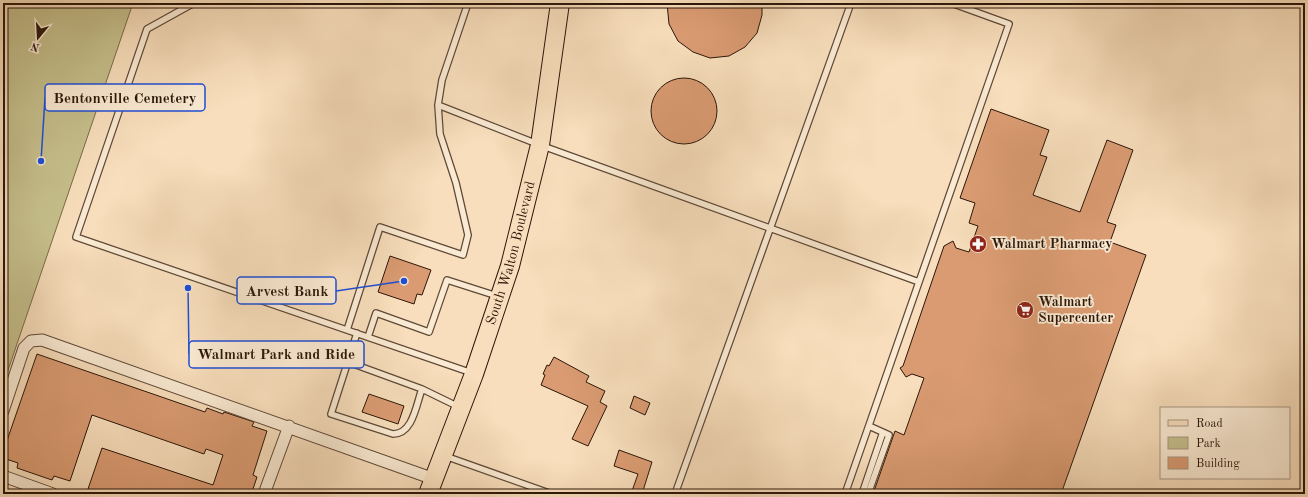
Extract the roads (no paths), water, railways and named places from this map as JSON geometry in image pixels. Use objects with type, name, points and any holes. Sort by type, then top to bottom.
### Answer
[{"type":"main road","name":"South Walton Boulevard","points":[[431,487],[474,374],[510,266],[540,145],[560,3]]},
{"type":"street","points":[[3,411],[24,348],[31,342],[42,340],[289,426],[431,487]]},
{"type":"street","points":[[264,494],[289,426]]},
{"type":"street","points":[[3,476],[31,490],[53,494]]},
{"type":"lane","points":[[194,3],[147,29],[76,237],[474,374]]},
{"type":"lane","points":[[347,330],[380,227],[463,255],[468,235],[456,183],[440,134],[438,105],[442,80],[468,3]]},
{"type":"lane","points":[[675,494],[851,3]]},
{"type":"lane","points":[[845,494],[1009,24],[951,3]]},
{"type":"lane","points":[[438,105],[540,145],[919,282]]},
{"type":"lane","points":[[368,337],[376,314],[429,332],[446,280],[499,297]]},
{"type":"lane","points":[[357,333],[331,414],[393,434],[398,434],[407,429],[422,389]]},
{"type":"lane","points":[[348,362],[422,389],[461,408]]},
{"type":"lane","points":[[868,494],[889,435],[869,426]]},
{"type":"lane","points":[[862,494],[883,432]]},
{"type":"lane","points":[[443,455],[552,494]]},
{"type":"place","name":"Bentonville Cemetery","points":[[41,161]]},
{"type":"place","name":"Walmart Pharmacy","points":[[978,244]]},
{"type":"place","name":"Arvest Bank","points":[[404,281]]},
{"type":"place","name":"Walmart Park and Ride","points":[[188,288]]},
{"type":"place","name":"Walmart Supercenter","points":[[1025,310]]}]
